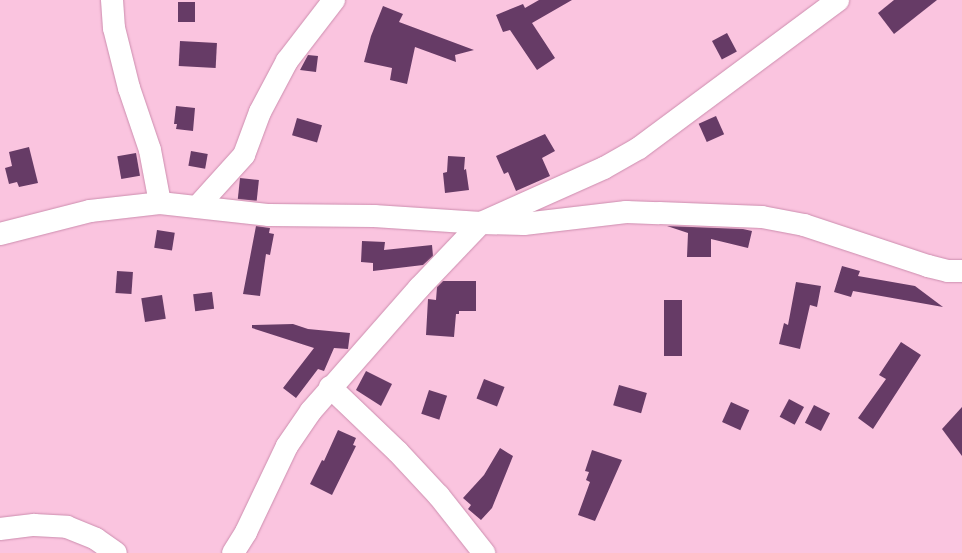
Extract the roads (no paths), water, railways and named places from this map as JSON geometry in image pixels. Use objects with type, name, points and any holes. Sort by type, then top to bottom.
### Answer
[{"type":"street","points":[[112,0],[117,41],[129,88],[150,150],[160,202]]},
{"type":"street","points":[[197,207],[244,155],[252,129],[273,85],[287,61],[334,0]]},
{"type":"street","points":[[233,553],[246,532],[287,446],[330,387],[419,288],[481,224],[604,168],[639,148],[838,0]]},
{"type":"street","points":[[0,234],[90,211],[160,202],[269,215],[374,216],[481,224],[524,224],[626,212],[762,217],[824,231],[928,266],[948,271],[962,271]]},
{"type":"street","points":[[330,387],[398,452],[443,502],[484,553]]},
{"type":"street","points":[[0,529],[34,525],[67,527],[96,539],[116,553]]}]
